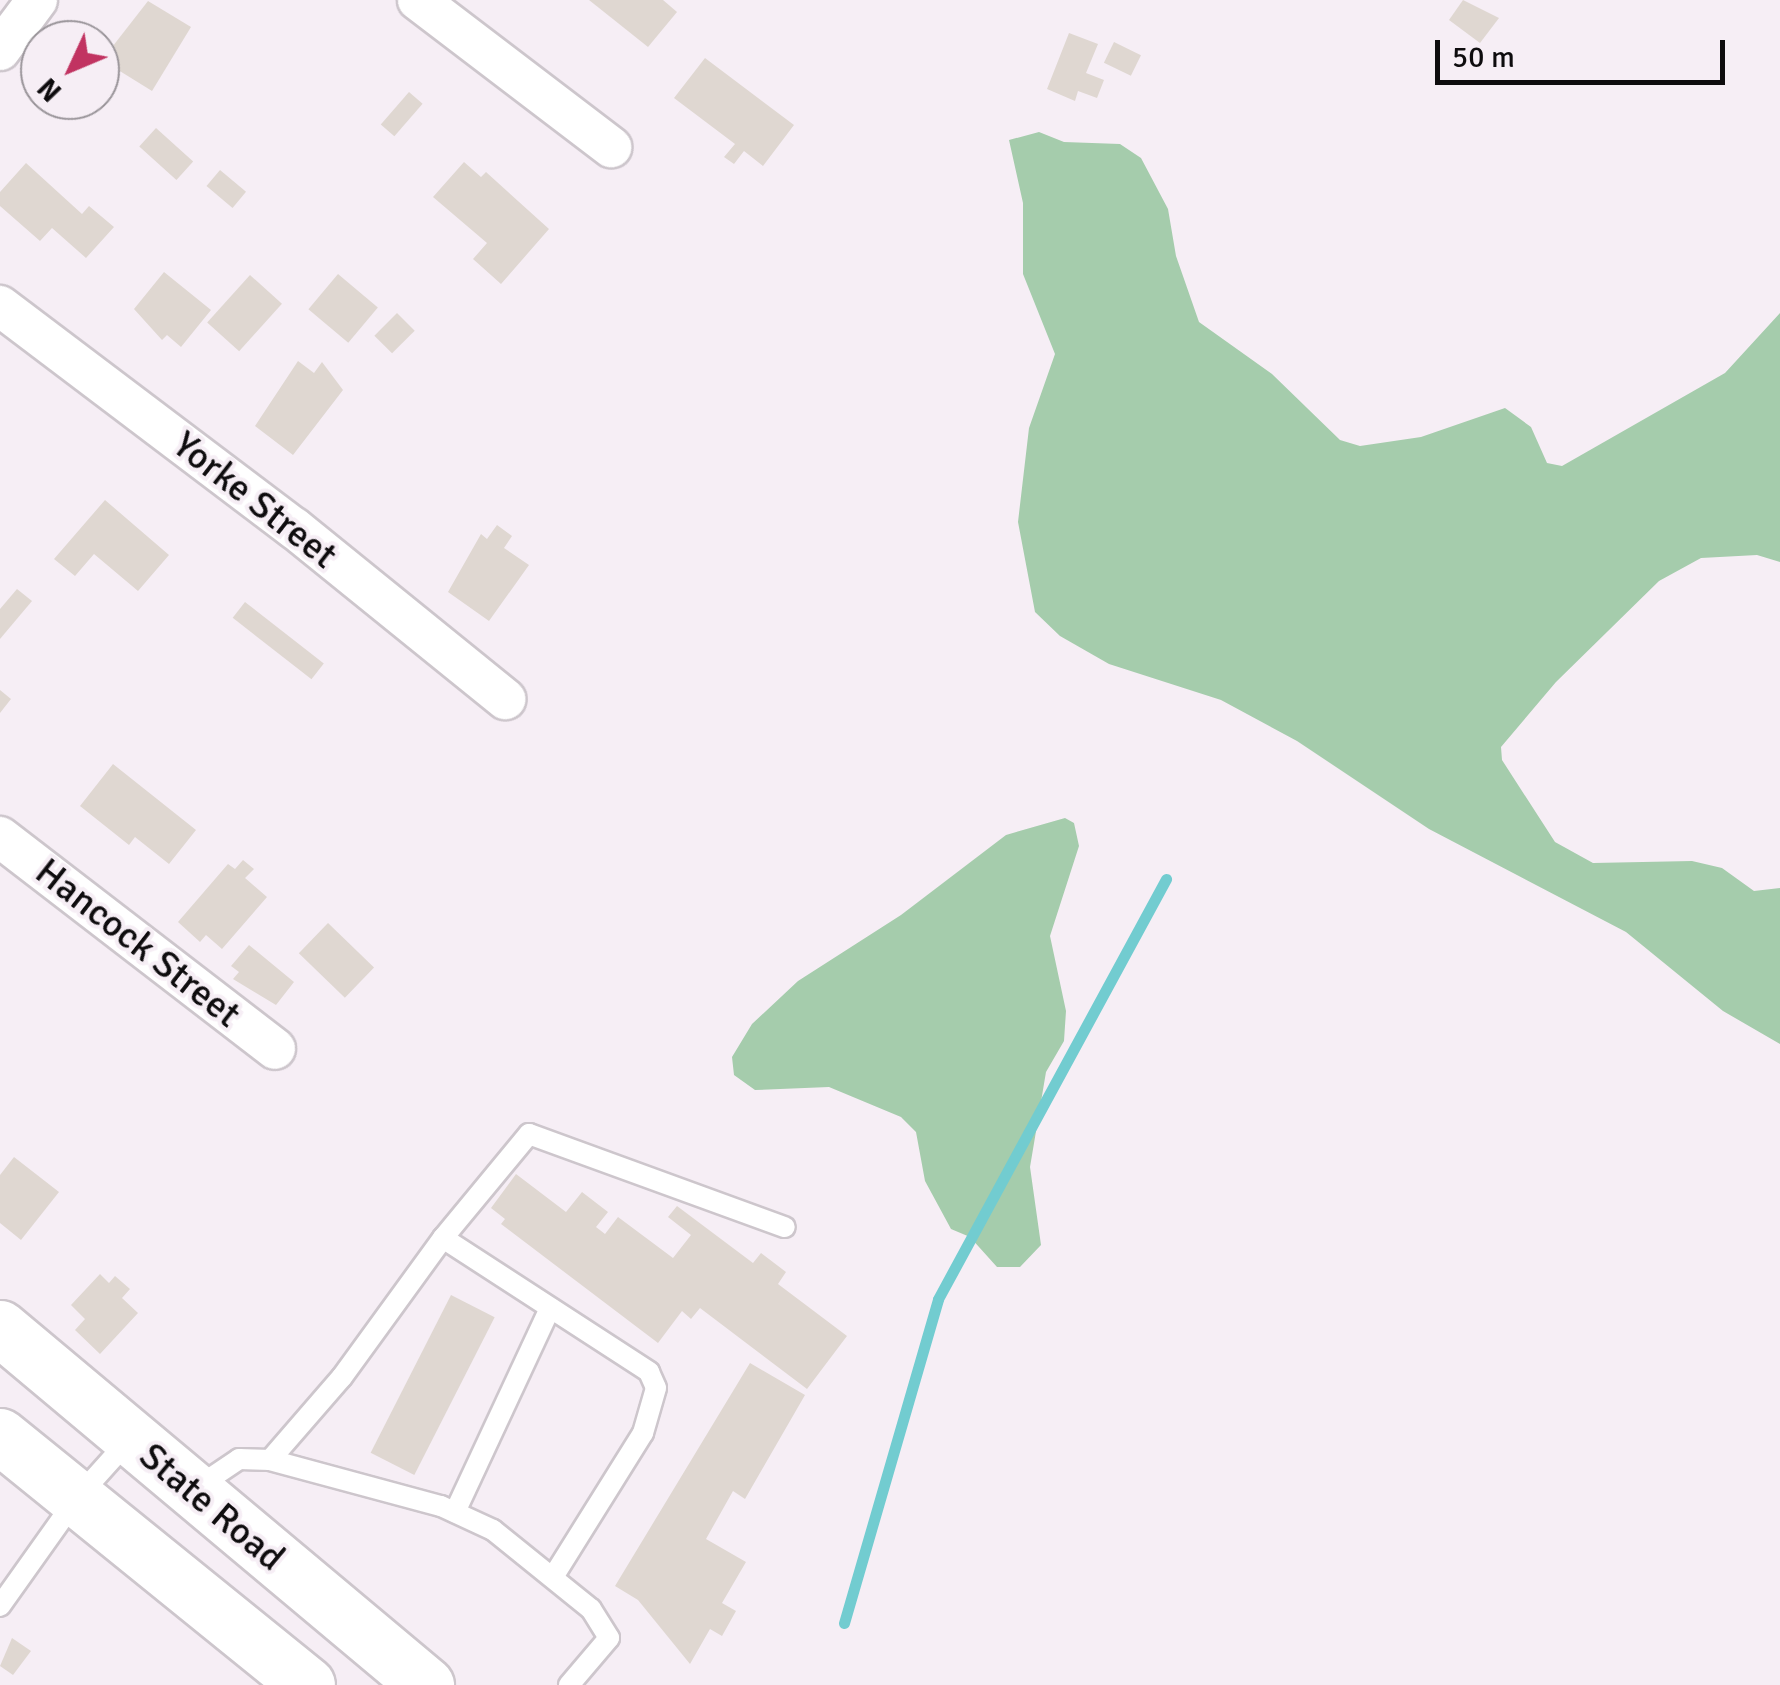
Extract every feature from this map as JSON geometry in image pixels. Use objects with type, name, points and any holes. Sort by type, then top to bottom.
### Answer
[{"type":"main road","name":"State Road","points":[[0,1328],[426,1685]]},
{"type":"main road","name":"State Road","points":[[0,1436],[307,1685]]},
{"type":"street","points":[[0,50],[37,0]]},
{"type":"street","points":[[418,0],[611,147]]},
{"type":"street","name":"Yorke Street","points":[[0,306],[294,528],[505,699]]},
{"type":"street","name":"Hancock Street","points":[[0,837],[275,1049]]},
{"type":"lane","points":[[270,1460],[342,1377],[443,1238],[528,1134],[785,1227]]},
{"type":"lane","points":[[443,1238],[649,1372],[656,1388],[643,1433],[553,1577]]},
{"type":"lane","points":[[454,1512],[550,1308]]},
{"type":"lane","points":[[0,1606],[76,1499],[130,1438]]},
{"type":"lane","points":[[192,1490],[240,1459],[270,1460],[454,1512],[493,1530],[591,1609],[608,1638],[569,1685]]},
{"type":"green space","points":[[1039,132],[1064,142],[1120,144],[1141,158],[1168,209],[1176,256],[1199,322],[1272,374],[1340,440],[1360,446],[1421,437],[1505,408],[1531,427],[1547,463],[1562,466],[1725,373],[1780,313],[1780,562],[1757,555],[1701,558],[1659,581],[1556,682],[1501,747],[1502,760],[1555,842],[1593,863],[1692,861],[1722,868],[1754,891],[1780,888],[1780,1044],[1723,1011],[1626,932],[1429,829],[1297,741],[1221,700],[1109,664],[1060,636],[1035,612],[1018,522],[1029,428],[1055,354],[1023,274],[1023,203],[1009,140]]},
{"type":"green space","points":[[1065,818],[1074,823],[1079,846],[1050,936],[1066,1011],[1064,1041],[1046,1072],[1030,1167],[1041,1245],[1020,1267],[997,1267],[970,1237],[951,1229],[925,1181],[916,1132],[901,1117],[829,1087],[755,1090],[734,1075],[732,1057],[752,1024],[798,981],[901,915],[1006,835]]},
{"type":"building","points":[[589,0],[663,0],[677,12],[648,47]]},
{"type":"building","points":[[1463,0],[1499,18],[1480,43],[1449,20]]},
{"type":"building","points":[[148,1],[191,27],[152,91],[120,71],[120,37]]},
{"type":"building","points":[[1069,33],[1098,44],[1086,73],[1104,80],[1097,98],[1078,91],[1075,101],[1047,89]]},
{"type":"building","points":[[1114,42],[1141,55],[1131,76],[1104,63]]},
{"type":"building","points":[[705,58],[794,125],[763,166],[744,151],[734,164],[724,157],[735,144],[674,98]]},
{"type":"building","points":[[409,92],[423,104],[394,136],[381,124]]},
{"type":"building","points":[[156,128],[193,161],[176,180],[139,147]]},
{"type":"building","points":[[464,162],[481,177],[486,172],[549,229],[501,284],[473,259],[487,243],[433,197]]},
{"type":"building","points":[[26,163],[82,214],[89,206],[114,227],[86,258],[52,228],[40,241],[0,206],[0,192]]},
{"type":"building","points":[[220,170],[246,192],[233,208],[207,186]]},
{"type":"building","points":[[164,272],[211,310],[181,347],[167,335],[162,340],[134,309]]},
{"type":"building","points":[[338,274],[378,307],[348,343],[308,309]]},
{"type":"building","points":[[250,275],[282,304],[239,351],[207,323]]},
{"type":"building","points":[[397,313],[415,331],[392,353],[374,336]]},
{"type":"building","points":[[298,361],[314,373],[322,362],[343,390],[293,455],[255,426]]},
{"type":"building","points":[[105,500],[169,555],[138,591],[94,554],[75,576],[54,559]]},
{"type":"building","points":[[497,525],[512,536],[504,548],[529,565],[489,621],[448,592],[481,534],[487,539]]},
{"type":"building","points":[[17,589],[32,601],[0,639],[0,609]]},
{"type":"building","points":[[245,602],[324,664],[311,679],[233,618]]},
{"type":"building","points":[[0,690],[11,699],[0,713]]},
{"type":"building","points":[[113,764],[196,830],[169,864],[135,837],[129,845],[80,806]]},
{"type":"building","points":[[243,860],[254,869],[245,878],[267,897],[222,949],[206,935],[200,942],[178,922],[228,864],[235,869]]},
{"type":"building","points":[[328,923],[374,967],[345,998],[299,953]]},
{"type":"building","points":[[249,945],[294,982],[276,1005],[233,979],[239,972],[231,966]]},
{"type":"building","points":[[14,1157],[59,1192],[21,1240],[0,1223],[0,1175]]},
{"type":"building","points":[[516,1174],[566,1212],[582,1192],[608,1212],[596,1227],[605,1234],[618,1217],[673,1258],[691,1235],[668,1217],[677,1206],[753,1263],[761,1253],[786,1272],[778,1284],[847,1336],[807,1389],[700,1308],[691,1319],[682,1311],[658,1343],[501,1224],[505,1219],[491,1208]]},
{"type":"building","points":[[100,1274],[109,1283],[115,1276],[130,1289],[122,1298],[138,1313],[100,1354],[75,1330],[85,1319],[71,1305]]},
{"type":"building","points":[[451,1295],[495,1317],[414,1475],[371,1453]]},
{"type":"building","points":[[750,1363],[805,1395],[745,1499],[733,1491],[706,1539],[746,1562],[722,1603],[736,1611],[722,1636],[710,1629],[690,1664],[638,1600],[615,1586]]},
{"type":"building","points":[[12,1638],[31,1651],[13,1675],[0,1666]]},
{"type":"waterway","points":[[844,1623],[938,1299],[1166,879]]}]
